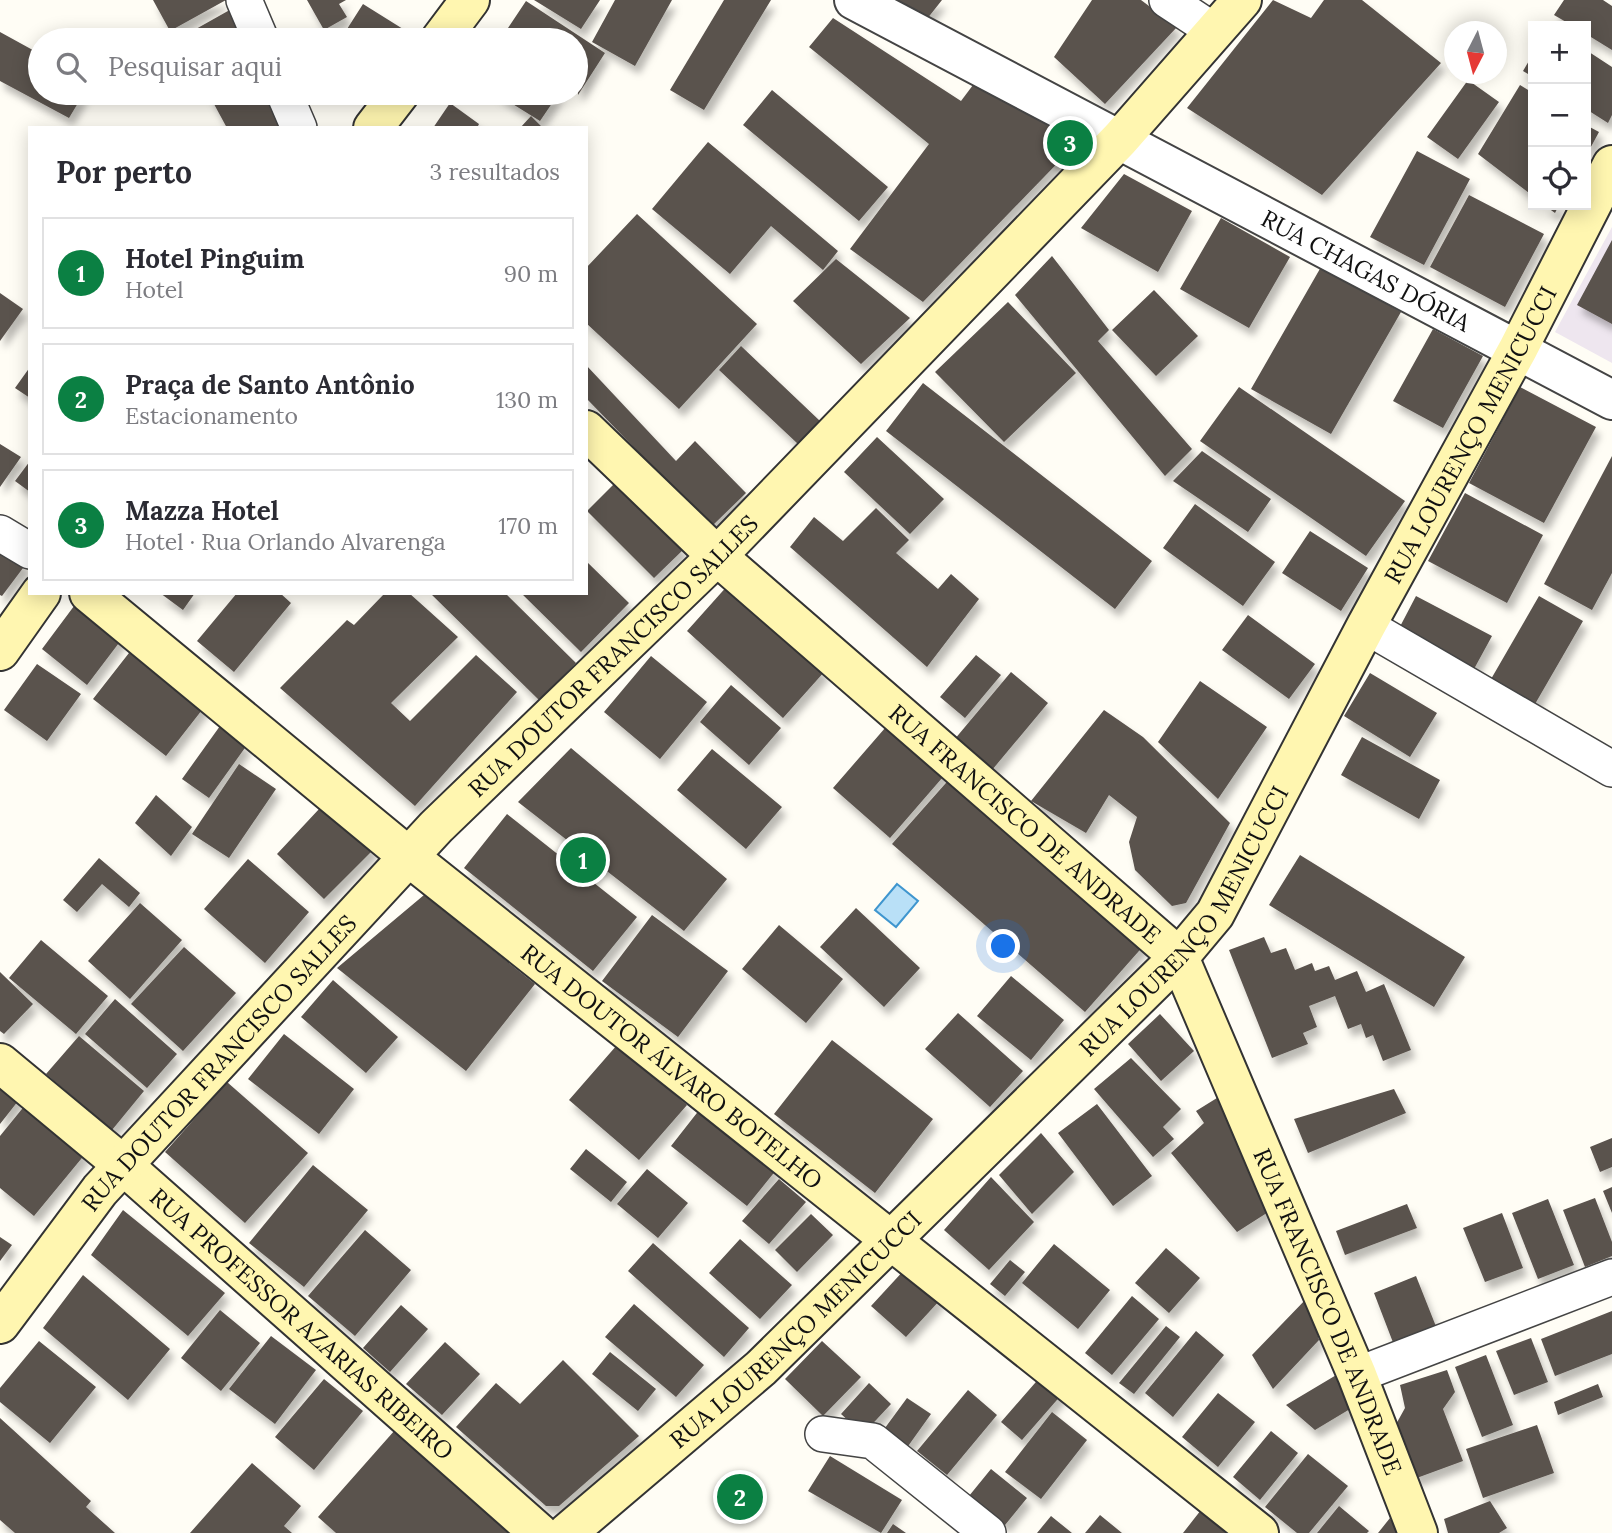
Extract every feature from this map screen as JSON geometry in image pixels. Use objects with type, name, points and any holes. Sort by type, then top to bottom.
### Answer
[{"type":"main road","points":[[449,28],[470,0]]},
{"type":"main road","name":"RUA DOUTOR FRANCISCO SALLES","points":[[0,1324],[100,1190],[409,858],[716,556],[1120,139],[1241,0]]},
{"type":"main road","points":[[375,126],[391,105]]},
{"type":"main road","name":"RUA LOURENÇO MENICUCCI","points":[[567,1533],[761,1368],[1179,957],[1215,914],[1366,626],[1518,349],[1612,165]]},
{"type":"main road","name":"RUA FRANCISCO DE ANDRADE","points":[[588,432],[716,556],[1179,957],[1357,1375],[1418,1533]]},
{"type":"main road","points":[[0,651],[40,595]]},
{"type":"main road","name":"RUA DOUTOR ÁLVARO BOTELHO","points":[[91,595],[409,858],[1259,1533]]},
{"type":"main road","name":"RUA PROFESSOR AZARIAS RIBEIRO","points":[[0,1063],[123,1165],[539,1533]]},
{"type":"street","points":[[244,0],[256,28]]},
{"type":"street","name":"RUA CHAGAS DÓRIA","points":[[854,0],[1612,400]]},
{"type":"street","points":[[1167,0],[1214,31]]},
{"type":"street","points":[[289,105],[298,126]]},
{"type":"street","points":[[0,533],[28,550]]},
{"type":"street","points":[[1366,626],[1612,769]]},
{"type":"street","points":[[1357,1375],[1612,1277]]},
{"type":"street","points":[[823,1434],[873,1441],[988,1533]]},
{"type":"shaded area","points":[[1612,227],[1612,363],[1555,332]]},
{"type":"water","points":[[897,884],[918,901],[896,927],[875,910]]},
{"type":"building","points":[[153,0],[226,0],[175,28],[168,28]]},
{"type":"building","points":[[307,0],[346,0],[339,4],[347,17],[323,28]]},
{"type":"building","points":[[534,0],[600,0],[579,28]]},
{"type":"building","points":[[615,0],[672,0],[635,66],[592,42]]},
{"type":"building","points":[[724,0],[771,0],[704,110],[670,90]]},
{"type":"building","points":[[875,0],[942,0],[923,24]]},
{"type":"building","points":[[1092,0],[1141,0],[1177,27],[1105,104],[1054,57]]},
{"type":"building","points":[[1273,0],[1311,18],[1324,0],[1362,0],[1441,63],[1322,195],[1187,108]]},
{"type":"building","points":[[1564,0],[1603,0],[1612,6],[1612,50],[1591,37],[1591,21],[1564,21],[1554,15]]},
{"type":"building","points":[[526,1],[567,28],[508,28]]},
{"type":"building","points":[[363,4],[401,28],[348,28]]},
{"type":"building","points":[[235,7],[247,28],[198,28]]},
{"type":"building","points":[[833,18],[961,101],[979,77],[1075,145],[923,302],[850,249],[929,144],[809,47]]},
{"type":"building","points":[[0,32],[28,47],[28,96],[0,81]]},
{"type":"building","points":[[588,42],[605,53],[588,79]]},
{"type":"building","points":[[1591,53],[1612,67],[1612,115],[1608,123],[1591,112]]},
{"type":"building","points":[[1465,84],[1474,84],[1499,102],[1458,159],[1427,137]]},
{"type":"building","points":[[1520,85],[1528,90],[1528,192],[1478,154]]},
{"type":"building","points":[[772,90],[888,187],[859,221],[743,125]]},
{"type":"building","points":[[45,105],[77,105],[69,118]]},
{"type":"building","points":[[215,105],[274,105],[286,126],[226,126]]},
{"type":"building","points":[[449,105],[453,105],[479,124],[478,126],[434,126]]},
{"type":"building","points":[[514,105],[551,105],[540,121]]},
{"type":"building","points":[[531,116],[541,126],[522,126]]},
{"type":"building","points":[[1591,128],[1599,132],[1591,147]]},
{"type":"building","points":[[708,142],[838,251],[823,270],[771,226],[730,274],[652,209]]},
{"type":"building","points":[[1417,151],[1470,179],[1424,265],[1370,237]]},
{"type":"building","points":[[1124,174],[1192,211],[1158,272],[1081,228]]},
{"type":"building","points":[[1469,195],[1544,234],[1505,307],[1430,267]]},
{"type":"building","points":[[637,214],[757,324],[679,409],[588,325],[588,266]]},
{"type":"building","points":[[1221,218],[1290,257],[1249,328],[1180,289]]},
{"type":"building","points":[[1612,240],[1612,324],[1577,305]]},
{"type":"building","points":[[1052,256],[1109,330],[1098,341],[1192,449],[1165,476],[1015,295]]},
{"type":"building","points":[[836,259],[910,318],[861,364],[793,301]]},
{"type":"building","points":[[1321,267],[1401,312],[1331,434],[1251,389]]},
{"type":"building","points":[[1154,290],[1198,336],[1156,376],[1112,330]]},
{"type":"building","points":[[0,293],[23,309],[0,341]]},
{"type":"building","points":[[1008,302],[1076,373],[1004,442],[935,372]]},
{"type":"building","points":[[1433,329],[1483,356],[1443,428],[1393,401]]},
{"type":"building","points":[[741,346],[820,421],[798,444],[719,370]]},
{"type":"building","points":[[588,367],[676,461],[695,441],[746,493],[711,527],[588,400]]},
{"type":"building","points":[[28,370],[28,397],[15,388]]},
{"type":"building","points":[[923,383],[1152,561],[1115,609],[886,431]]},
{"type":"building","points":[[1239,387],[1405,501],[1366,556],[1200,441]]},
{"type":"building","points":[[1520,387],[1596,427],[1544,523],[1469,483]]},
{"type":"building","points":[[877,437],[944,499],[910,534],[844,472]]},
{"type":"building","points":[[0,444],[21,457],[0,487]]},
{"type":"building","points":[[1202,451],[1271,499],[1248,532],[1173,481]]},
{"type":"building","points":[[1612,456],[1612,573],[1592,610],[1544,584]]},
{"type":"building","points":[[28,464],[28,491],[15,481]]},
{"type":"building","points":[[617,481],[684,549],[654,578],[588,510]]},
{"type":"building","points":[[1465,493],[1543,535],[1507,603],[1428,561]]},
{"type":"building","points":[[1195,504],[1275,562],[1243,606],[1163,548]]},
{"type":"building","points":[[876,508],[909,540],[896,553],[938,589],[951,574],[979,599],[927,667],[790,547],[814,517],[843,541]]},
{"type":"building","points":[[1310,531],[1368,568],[1341,611],[1282,573]]},
{"type":"building","points":[[0,545],[26,564],[2,596],[0,595]]},
{"type":"building","points":[[588,563],[629,603],[581,652],[523,595],[588,595]]},
{"type":"building","points":[[729,584],[825,671],[783,718],[687,631]]},
{"type":"building","points":[[82,595],[128,631],[87,685],[42,649]]},
{"type":"building","points":[[163,595],[194,595],[183,610]]},
{"type":"building","points":[[235,595],[282,595],[291,603],[234,672],[197,641]]},
{"type":"building","points":[[383,595],[411,595],[458,637],[391,703],[410,721],[476,655],[517,692],[415,806],[280,688],[347,620],[354,625]]},
{"type":"building","points":[[432,595],[507,595],[576,663],[539,700]]},
{"type":"building","points":[[1416,596],[1492,636],[1468,680],[1393,640]]},
{"type":"building","points":[[1539,596],[1583,621],[1531,711],[1487,686]]},
{"type":"building","points":[[1248,615],[1315,664],[1289,699],[1222,650]]},
{"type":"building","points":[[136,644],[209,701],[166,756],[93,699]]},
{"type":"building","points":[[976,655],[1001,675],[965,718],[940,697]]},
{"type":"building","points":[[651,656],[707,702],[660,759],[604,712]]},
{"type":"building","points":[[37,664],[81,694],[47,741],[4,710]]},
{"type":"building","points":[[1011,672],[1048,703],[992,770],[954,740]]},
{"type":"building","points":[[1370,673],[1437,713],[1410,757],[1344,716]]},
{"type":"building","points":[[1200,681],[1267,727],[1218,799],[1158,742]]},
{"type":"building","points":[[731,685],[781,728],[749,765],[700,722]]},
{"type":"building","points":[[1104,710],[1143,737],[1230,823],[1186,903],[1172,906],[1135,870],[1129,842],[1137,817],[1109,795],[1086,833],[1031,801]]},
{"type":"building","points":[[892,720],[949,770],[890,838],[833,788]]},
{"type":"building","points":[[220,726],[247,745],[209,798],[182,779]]},
{"type":"building","points":[[1362,737],[1440,780],[1419,819],[1341,775]]},
{"type":"building","points":[[571,748],[727,879],[684,931],[518,802]]},
{"type":"building","points":[[712,749],[782,807],[746,849],[677,790]]},
{"type":"building","points":[[239,764],[276,789],[229,858],[192,834]]},
{"type":"building","points":[[953,775],[1146,943],[1085,1012],[892,844]]},
{"type":"building","points":[[156,795],[192,827],[171,856],[135,823]]},
{"type":"building","points":[[320,808],[375,848],[324,899],[277,854]]},
{"type":"building","points":[[507,814],[637,917],[593,971],[464,868]]},
{"type":"building","points":[[1300,855],[1465,957],[1434,1007],[1269,905]]},
{"type":"building","points":[[99,858],[140,893],[129,907],[102,884],[77,912],[63,900]]},
{"type":"building","points":[[248,859],[309,912],[265,963],[204,909]]},
{"type":"building","points":[[424,895],[535,984],[466,1071],[337,968]]},
{"type":"building","points":[[140,903],[182,940],[130,999],[88,961]]},
{"type":"building","points":[[856,908],[920,968],[884,1007],[820,947]]},
{"type":"building","points":[[652,915],[728,971],[678,1037],[602,981]]},
{"type":"building","points":[[779,925],[843,979],[806,1023],[742,969]]},
{"type":"building","points":[[1264,937],[1271,953],[1286,948],[1295,970],[1312,963],[1315,971],[1329,966],[1335,980],[1357,971],[1366,992],[1384,984],[1411,1050],[1383,1061],[1373,1035],[1366,1038],[1361,1024],[1348,1029],[1335,996],[1309,1006],[1317,1027],[1303,1033],[1308,1044],[1272,1058],[1229,950]]},
{"type":"building","points":[[41,940],[108,996],[76,1034],[9,978]]},
{"type":"building","points":[[184,947],[236,993],[183,1051],[131,1004]]},
{"type":"building","points":[[0,972],[33,1004],[4,1034],[0,1031]]},
{"type":"building","points":[[1011,976],[1064,1020],[1031,1060],[977,1016]]},
{"type":"building","points":[[333,980],[398,1037],[366,1073],[301,1017]]},
{"type":"building","points":[[115,999],[177,1054],[147,1088],[85,1034]]},
{"type":"building","points":[[958,1013],[1023,1071],[990,1107],[925,1049]]},
{"type":"building","points":[[1160,1014],[1194,1051],[1161,1081],[1128,1044]]},
{"type":"building","points":[[284,1034],[354,1089],[319,1134],[248,1079]]},
{"type":"building","points":[[79,1036],[144,1091],[112,1130],[46,1074]]},
{"type":"building","points":[[832,1040],[933,1119],[875,1193],[774,1114]]},
{"type":"building","points":[[617,1045],[687,1105],[639,1160],[569,1100]]},
{"type":"building","points":[[1131,1058],[1181,1109],[1163,1127],[1174,1139],[1153,1157],[1094,1089]]},
{"type":"building","points":[[0,1079],[22,1096],[0,1124]]},
{"type":"building","points":[[227,1082],[308,1153],[245,1223],[165,1152]]},
{"type":"building","points":[[1394,1089],[1406,1113],[1308,1153],[1294,1119]]},
{"type":"building","points":[[1225,1093],[1273,1209],[1237,1232],[1171,1153],[1204,1123],[1196,1111]]},
{"type":"building","points":[[26,1104],[86,1153],[34,1216],[0,1188],[0,1136]]},
{"type":"building","points":[[1097,1104],[1152,1176],[1113,1206],[1058,1133]]},
{"type":"building","points":[[700,1109],[777,1169],[747,1206],[671,1146]]},
{"type":"building","points":[[1041,1133],[1074,1172],[1032,1214],[999,1175]]},
{"type":"building","points":[[1612,1138],[1612,1167],[1600,1172],[1590,1147]]},
{"type":"building","points":[[586,1149],[627,1182],[611,1202],[570,1169]]},
{"type":"building","points":[[313,1165],[368,1210],[304,1287],[249,1243]]},
{"type":"building","points":[[647,1169],[688,1203],[658,1238],[617,1204]]},
{"type":"building","points":[[991,1177],[1034,1222],[989,1270],[944,1230]]},
{"type":"building","points":[[779,1179],[806,1202],[769,1244],[742,1221]]},
{"type":"building","points":[[1612,1187],[1612,1213],[1603,1191]]},
{"type":"building","points":[[1595,1198],[1612,1242],[1612,1256],[1585,1267],[1563,1210]]},
{"type":"building","points":[[1548,1199],[1574,1265],[1538,1279],[1512,1213]]},
{"type":"building","points":[[1407,1204],[1417,1228],[1345,1255],[1336,1231]]},
{"type":"building","points":[[123,1210],[225,1293],[188,1336],[91,1255]]},
{"type":"building","points":[[1502,1213],[1523,1268],[1485,1282],[1463,1228]]},
{"type":"building","points":[[811,1214],[833,1235],[797,1272],[775,1250]]},
{"type":"building","points":[[365,1230],[411,1270],[355,1336],[308,1296]]},
{"type":"building","points":[[0,1237],[12,1245],[0,1261]]},
{"type":"building","points":[[740,1239],[792,1285],[760,1319],[709,1273]]},
{"type":"building","points":[[653,1243],[749,1328],[724,1357],[628,1271]]},
{"type":"building","points":[[1054,1244],[1110,1290],[1078,1329],[1022,1283]]},
{"type":"building","points":[[1166,1248],[1200,1278],[1169,1313],[1135,1283]]},
{"type":"building","points":[[1010,1260],[1025,1272],[1005,1296],[990,1284]]},
{"type":"building","points":[[906,1268],[941,1299],[906,1337],[871,1306]]},
{"type":"building","points":[[83,1275],[170,1349],[128,1400],[43,1328]]},
{"type":"building","points":[[1416,1276],[1437,1329],[1394,1345],[1374,1293]]},
{"type":"building","points":[[1132,1296],[1159,1319],[1112,1375],[1085,1353]]},
{"type":"building","points":[[1308,1297],[1319,1340],[1273,1389],[1252,1355]]},
{"type":"building","points":[[634,1304],[704,1365],[676,1397],[605,1337]]},
{"type":"building","points":[[401,1305],[428,1329],[390,1372],[363,1348]]},
{"type":"building","points":[[220,1310],[260,1343],[221,1391],[181,1358]]},
{"type":"building","points":[[1612,1311],[1612,1354],[1555,1376],[1541,1339]]},
{"type":"building","points":[[1166,1326],[1180,1337],[1134,1394],[1119,1383]]},
{"type":"building","points":[[1196,1331],[1224,1355],[1173,1417],[1145,1393]]},
{"type":"building","points":[[271,1336],[316,1370],[275,1424],[229,1389]]},
{"type":"building","points":[[1531,1338],[1548,1382],[1514,1395],[1496,1351]]},
{"type":"building","points":[[39,1341],[96,1387],[50,1443],[0,1402],[0,1388]]},
{"type":"building","points":[[822,1341],[861,1377],[823,1416],[785,1379]]},
{"type":"building","points":[[445,1342],[480,1374],[442,1415],[406,1384]]},
{"type":"building","points":[[610,1352],[656,1389],[638,1411],[592,1374]]},
{"type":"building","points":[[1486,1355],[1513,1425],[1482,1437],[1455,1367]]},
{"type":"building","points":[[563,1360],[639,1436],[559,1506],[546,1506],[456,1427],[496,1383],[520,1404]]},
{"type":"building","points":[[1447,1370],[1455,1392],[1443,1409],[1463,1461],[1414,1479],[1395,1426],[1405,1408],[1400,1385]]},
{"type":"building","points":[[1338,1374],[1350,1409],[1315,1430],[1286,1405]]},
{"type":"building","points":[[1042,1375],[1063,1393],[1022,1440],[1001,1422]]},
{"type":"building","points":[[324,1379],[363,1411],[314,1470],[275,1437]]},
{"type":"building","points":[[869,1383],[891,1404],[863,1434],[841,1414]]},
{"type":"building","points":[[1598,1384],[1603,1397],[1558,1415],[1554,1402]]},
{"type":"building","points":[[968,1390],[997,1415],[947,1475],[917,1451]]},
{"type":"building","points":[[1218,1393],[1255,1422],[1218,1467],[1182,1437]]},
{"type":"building","points":[[907,1398],[931,1414],[906,1449],[882,1432]]},
{"type":"building","points":[[1052,1412],[1087,1440],[1041,1499],[1005,1472]]},
{"type":"building","points":[[0,1418],[91,1501],[86,1507],[115,1533],[15,1533],[0,1520]]},
{"type":"building","points":[[1537,1425],[1554,1473],[1483,1498],[1466,1449]]},
{"type":"building","points":[[395,1430],[513,1533],[336,1533],[318,1517]]},
{"type":"building","points":[[1271,1431],[1298,1453],[1260,1500],[1233,1477]]},
{"type":"building","points":[[1308,1454],[1348,1486],[1309,1533],[1297,1533],[1265,1507]]},
{"type":"building","points":[[830,1456],[902,1500],[881,1533],[808,1491]]},
{"type":"building","points":[[252,1463],[301,1506],[284,1526],[292,1533],[190,1533]]},
{"type":"building","points":[[991,1469],[1027,1498],[1005,1525],[969,1496]]},
{"type":"building","points":[[1490,1501],[1507,1528],[1499,1533],[1448,1533],[1444,1519]]},
{"type":"building","points":[[1339,1506],[1369,1531],[1317,1533]]},
{"type":"building","points":[[1201,1510],[1230,1533],[1183,1533]]},
{"type":"building","points":[[1100,1515],[1122,1533],[1085,1533]]},
{"type":"building","points":[[1051,1516],[1072,1533],[1037,1533]]},
{"type":"building","points":[[1390,1518],[1397,1533],[1378,1533]]},
{"type":"building","points":[[893,1524],[906,1533],[887,1533]]},
{"type":"place","name":"Mazza Hotel","points":[[1070,143]]},
{"type":"place","name":"Hotel Pinguim","points":[[583,860]]},
{"type":"place","name":"Praça de Santo Antônio","points":[[740,1497]]}]
